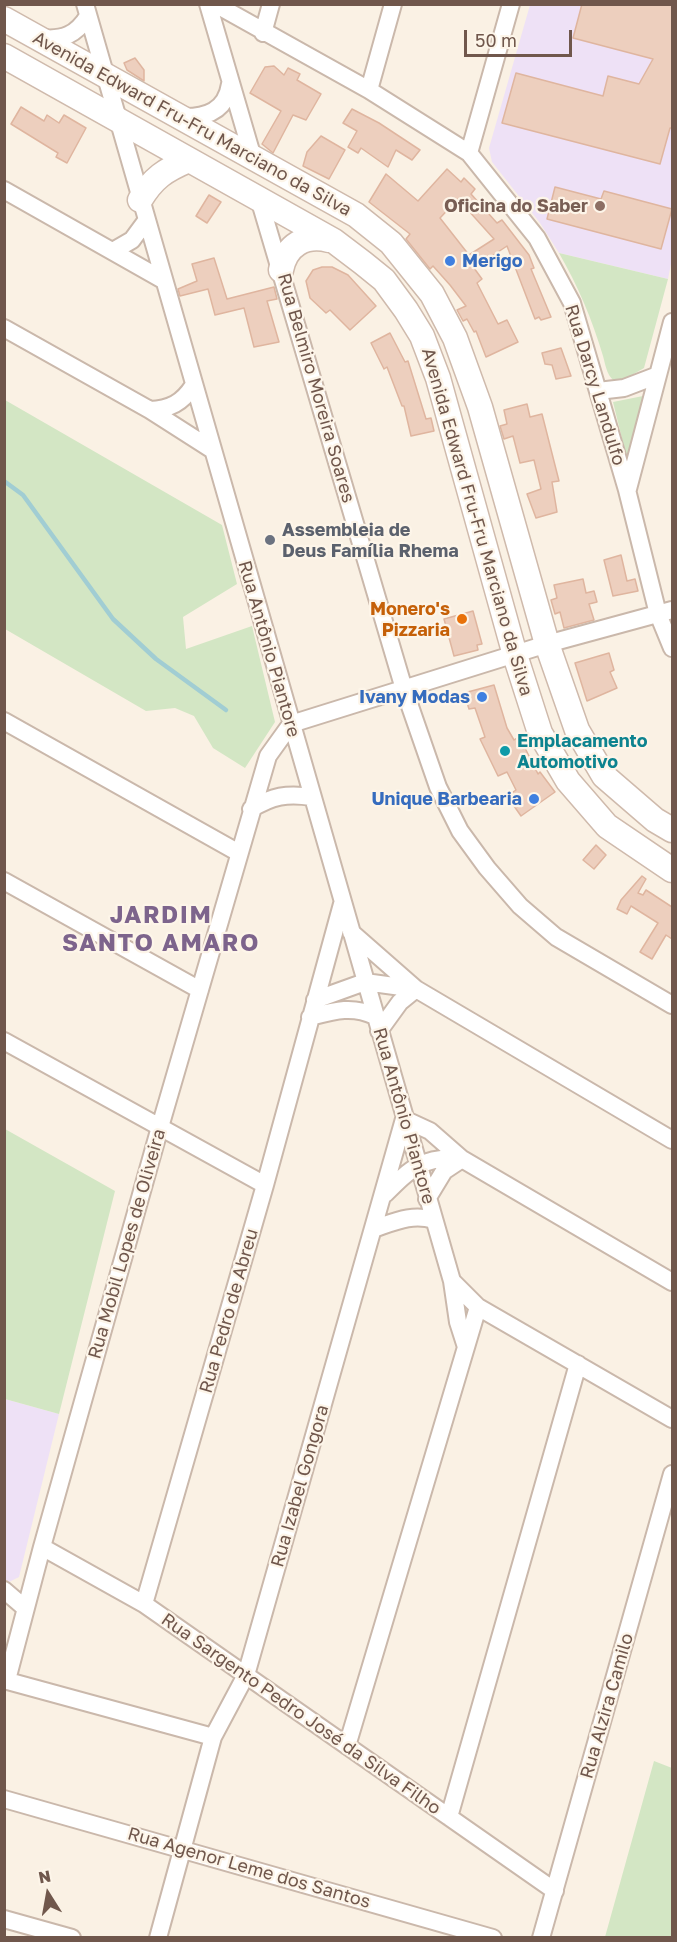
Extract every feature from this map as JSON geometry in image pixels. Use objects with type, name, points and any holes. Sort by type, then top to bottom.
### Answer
[{"type":"main road","name":"Avenida Edward Fru-Fru Marciano da Silva","points":[[4,19],[282,174],[373,227],[391,243],[432,294],[454,338],[480,407],[547,644],[577,730],[604,776],[655,820],[672,830]]},
{"type":"main road","name":"Avenida Edward Fru-Fru Marciano da Silva","points":[[4,56],[260,202],[334,241],[384,280],[422,336],[438,378],[515,654],[540,733],[568,781],[607,826],[672,870]]},
{"type":"main road","points":[[143,210],[152,180],[165,170],[189,160]]},
{"type":"main road","points":[[260,202],[258,181],[263,174],[282,174],[293,192],[292,205],[284,215]]},
{"type":"main road","points":[[280,266],[290,249],[302,240],[317,237],[334,241]]},
{"type":"street","points":[[208,4],[253,158]]},
{"type":"street","name":"Rua Darcy Landulfo","points":[[215,4],[263,33],[369,90],[469,153],[537,238],[572,303],[665,612],[672,648]]},
{"type":"street","points":[[263,33],[271,4]]},
{"type":"street","points":[[369,90],[393,4]]},
{"type":"street","points":[[469,153],[511,4]]},
{"type":"street","name":"Rua Antônio Piantore","points":[[38,38],[57,40],[74,33],[86,10]]},
{"type":"street","name":"Rua Antônio Piantore","points":[[86,10],[210,449],[452,1281],[458,1322],[466,1347]]},
{"type":"street","points":[[178,117],[195,118],[219,109],[228,95],[230,84]]},
{"type":"street","points":[[4,190],[163,280]]},
{"type":"street","name":"Rua Belmiro Moreira Soares","points":[[260,202],[404,689],[438,787],[460,831],[487,868],[520,906],[556,938],[672,1005]]},
{"type":"street","points":[[113,251],[132,240],[143,210]]},
{"type":"street","name":"Rua Belmiro Moreira Soares","points":[[280,266],[284,215]]},
{"type":"street","points":[[627,490],[672,322]]},
{"type":"street","points":[[4,328],[150,410],[210,449]]},
{"type":"street","points":[[598,391],[624,388],[658,375]]},
{"type":"street","points":[[150,410],[165,409],[178,403],[193,386]]},
{"type":"street","points":[[291,724],[547,644],[665,612]]},
{"type":"street","points":[[4,721],[239,853]]},
{"type":"street","name":"Rua Mobil Lopes de Oliveira","points":[[6,1680],[251,809],[268,756],[291,724]]},
{"type":"street","points":[[251,809],[269,798],[290,794],[312,797]]},
{"type":"street","points":[[4,881],[200,990]]},
{"type":"street","name":"Rua Pedro de Abreu","points":[[144,1604],[265,1185],[342,904]]},
{"type":"street","points":[[351,932],[416,989],[672,1140]]},
{"type":"street","points":[[315,1000],[365,982],[416,989]]},
{"type":"street","points":[[310,1017],[342,1009],[362,1010],[377,1023],[416,989]]},
{"type":"street","points":[[4,1041],[265,1185]]},
{"type":"street","points":[[405,1119],[430,1131],[462,1159],[672,1282]]},
{"type":"street","name":"Rua Izabel Gongora","points":[[158,1938],[213,1737],[246,1675],[405,1119]]},
{"type":"street","points":[[382,1197],[417,1164],[450,1157],[462,1159]]},
{"type":"street","points":[[428,1199],[444,1171],[462,1159]]},
{"type":"street","points":[[373,1229],[422,1216],[434,1220]]},
{"type":"street","name":"Rua Antônio Piantore","points":[[452,1281],[478,1307],[672,1419]]},
{"type":"street","points":[[347,1746],[478,1307]]},
{"type":"street","points":[[449,1817],[578,1364]]},
{"type":"street","name":"Rua Alzira Camilo","points":[[541,1938],[672,1474]]},
{"type":"street","name":"Rua Sargento Pedro José da Silva Filho","points":[[42,1547],[144,1604],[555,1891]]},
{"type":"street","points":[[4,1590],[25,1608]]},
{"type":"street","points":[[6,1680],[213,1737]]},
{"type":"street","name":"Rua Agenor Leme dos Santos","points":[[4,1799],[493,1938]]},
{"type":"street","points":[[4,1919],[72,1938]]},
{"type":"shaded area","points":[[530,5],[672,5],[672,259],[668,279],[559,253],[540,223],[492,162],[489,148]]},
{"type":"shaded area","points":[[5,1399],[59,1414],[19,1577],[9,1582],[5,1579]]},
{"type":"green space","points":[[559,253],[668,279],[644,368],[618,383],[611,378],[584,303]]},
{"type":"green space","points":[[650,390],[631,459],[627,459],[613,402],[643,396]]},
{"type":"green space","points":[[5,400],[222,525],[237,584],[183,617],[186,649],[252,626],[275,722],[245,768],[213,748],[194,716],[175,708],[146,711],[5,629]]},
{"type":"green space","points":[[5,1129],[115,1191],[59,1414],[5,1399]]},
{"type":"green space","points":[[654,1761],[672,1768],[672,1937],[605,1937]]},
{"type":"building","points":[[582,4],[672,4],[672,128],[670,128],[660,164],[502,123],[516,73],[603,96],[608,76],[639,84],[653,59],[573,38]]},
{"type":"building","points":[[135,58],[144,70],[144,81],[127,70],[124,63]]},
{"type":"building","points":[[274,66],[284,75],[288,68],[300,74],[297,80],[321,94],[306,120],[293,115],[273,153],[262,144],[281,111],[250,93],[265,67]]},
{"type":"building","points":[[21,107],[44,121],[47,115],[59,123],[64,115],[86,128],[67,163],[56,157],[58,153],[11,124]]},
{"type":"building","points":[[352,109],[379,123],[420,150],[412,160],[396,150],[388,167],[361,148],[358,153],[348,147],[357,131],[343,123]]},
{"type":"building","points":[[321,136],[345,150],[329,179],[303,166],[307,152]]},
{"type":"building","points":[[447,169],[461,182],[464,178],[475,189],[471,194],[497,223],[502,220],[529,255],[534,268],[531,269],[551,317],[535,319],[507,246],[474,268],[482,279],[477,283],[498,324],[507,320],[518,342],[486,357],[476,331],[474,332],[467,319],[463,321],[457,310],[466,306],[433,266],[430,269],[406,239],[410,234],[369,202],[386,174],[418,201]],"holes":[[[458,199],[494,239],[469,255],[440,218]]]},
{"type":"building","points":[[555,187],[601,199],[604,191],[672,209],[661,249],[547,219]]},
{"type":"building","points":[[209,195],[221,202],[207,223],[196,216]]},
{"type":"building","points":[[214,258],[227,299],[274,287],[277,299],[267,301],[279,342],[254,347],[244,308],[215,315],[208,289],[180,296],[178,289],[197,281],[192,264]]},
{"type":"building","points":[[332,267],[348,275],[376,306],[350,330],[330,310],[326,313],[310,298],[306,281],[313,270]]},
{"type":"building","points":[[390,333],[405,362],[408,361],[426,419],[431,418],[434,431],[411,436],[404,406],[402,406],[387,367],[384,369],[371,343]]},
{"type":"building","points":[[561,348],[571,376],[556,379],[552,365],[545,364],[542,353]]},
{"type":"building","points":[[527,404],[530,417],[542,414],[559,481],[552,482],[557,512],[536,518],[527,494],[541,489],[534,460],[520,463],[513,436],[504,439],[500,426],[507,424],[504,410]]},
{"type":"building","points":[[621,555],[627,581],[635,579],[638,591],[613,596],[604,560]]},
{"type":"building","points":[[583,579],[586,593],[594,591],[597,602],[589,604],[594,620],[564,628],[560,612],[555,614],[551,600],[557,598],[554,585]]},
{"type":"building","points":[[473,611],[482,644],[477,645],[478,650],[454,656],[444,619]]},
{"type":"building","points":[[609,653],[614,670],[610,672],[617,688],[587,701],[575,663]]},
{"type":"building","points":[[494,685],[507,728],[514,740],[517,738],[523,749],[525,748],[538,774],[540,772],[555,792],[521,816],[507,796],[516,790],[507,772],[498,776],[480,739],[485,737],[475,708],[469,709],[464,693]]},
{"type":"building","points":[[596,845],[606,855],[594,869],[583,860]]},
{"type":"building","points":[[642,876],[646,879],[638,893],[643,895],[646,890],[672,907],[672,939],[666,935],[652,959],[640,952],[658,923],[631,906],[627,914],[617,909],[621,900]]},
{"type":"waterway","points":[[4,481],[23,495],[113,619],[156,659],[226,710]]},
{"type":"place","name":"Oficina do Saber","points":[[600,206]]},
{"type":"place","name":"Merigo","points":[[450,261]]},
{"type":"place","name":"Assembleia de Deus Família Rhema","points":[[270,540]]},
{"type":"place","name":"Monero's Pizzaria","points":[[462,619]]},
{"type":"place","name":"Ivany Modas","points":[[482,697]]},
{"type":"place","name":"Emplacamento Automotivo","points":[[505,751]]},
{"type":"place","name":"Unique Barbearia","points":[[534,799]]},
{"type":"district","name":"JARDIM SANTO AMARO","points":[[161,929]]}]
